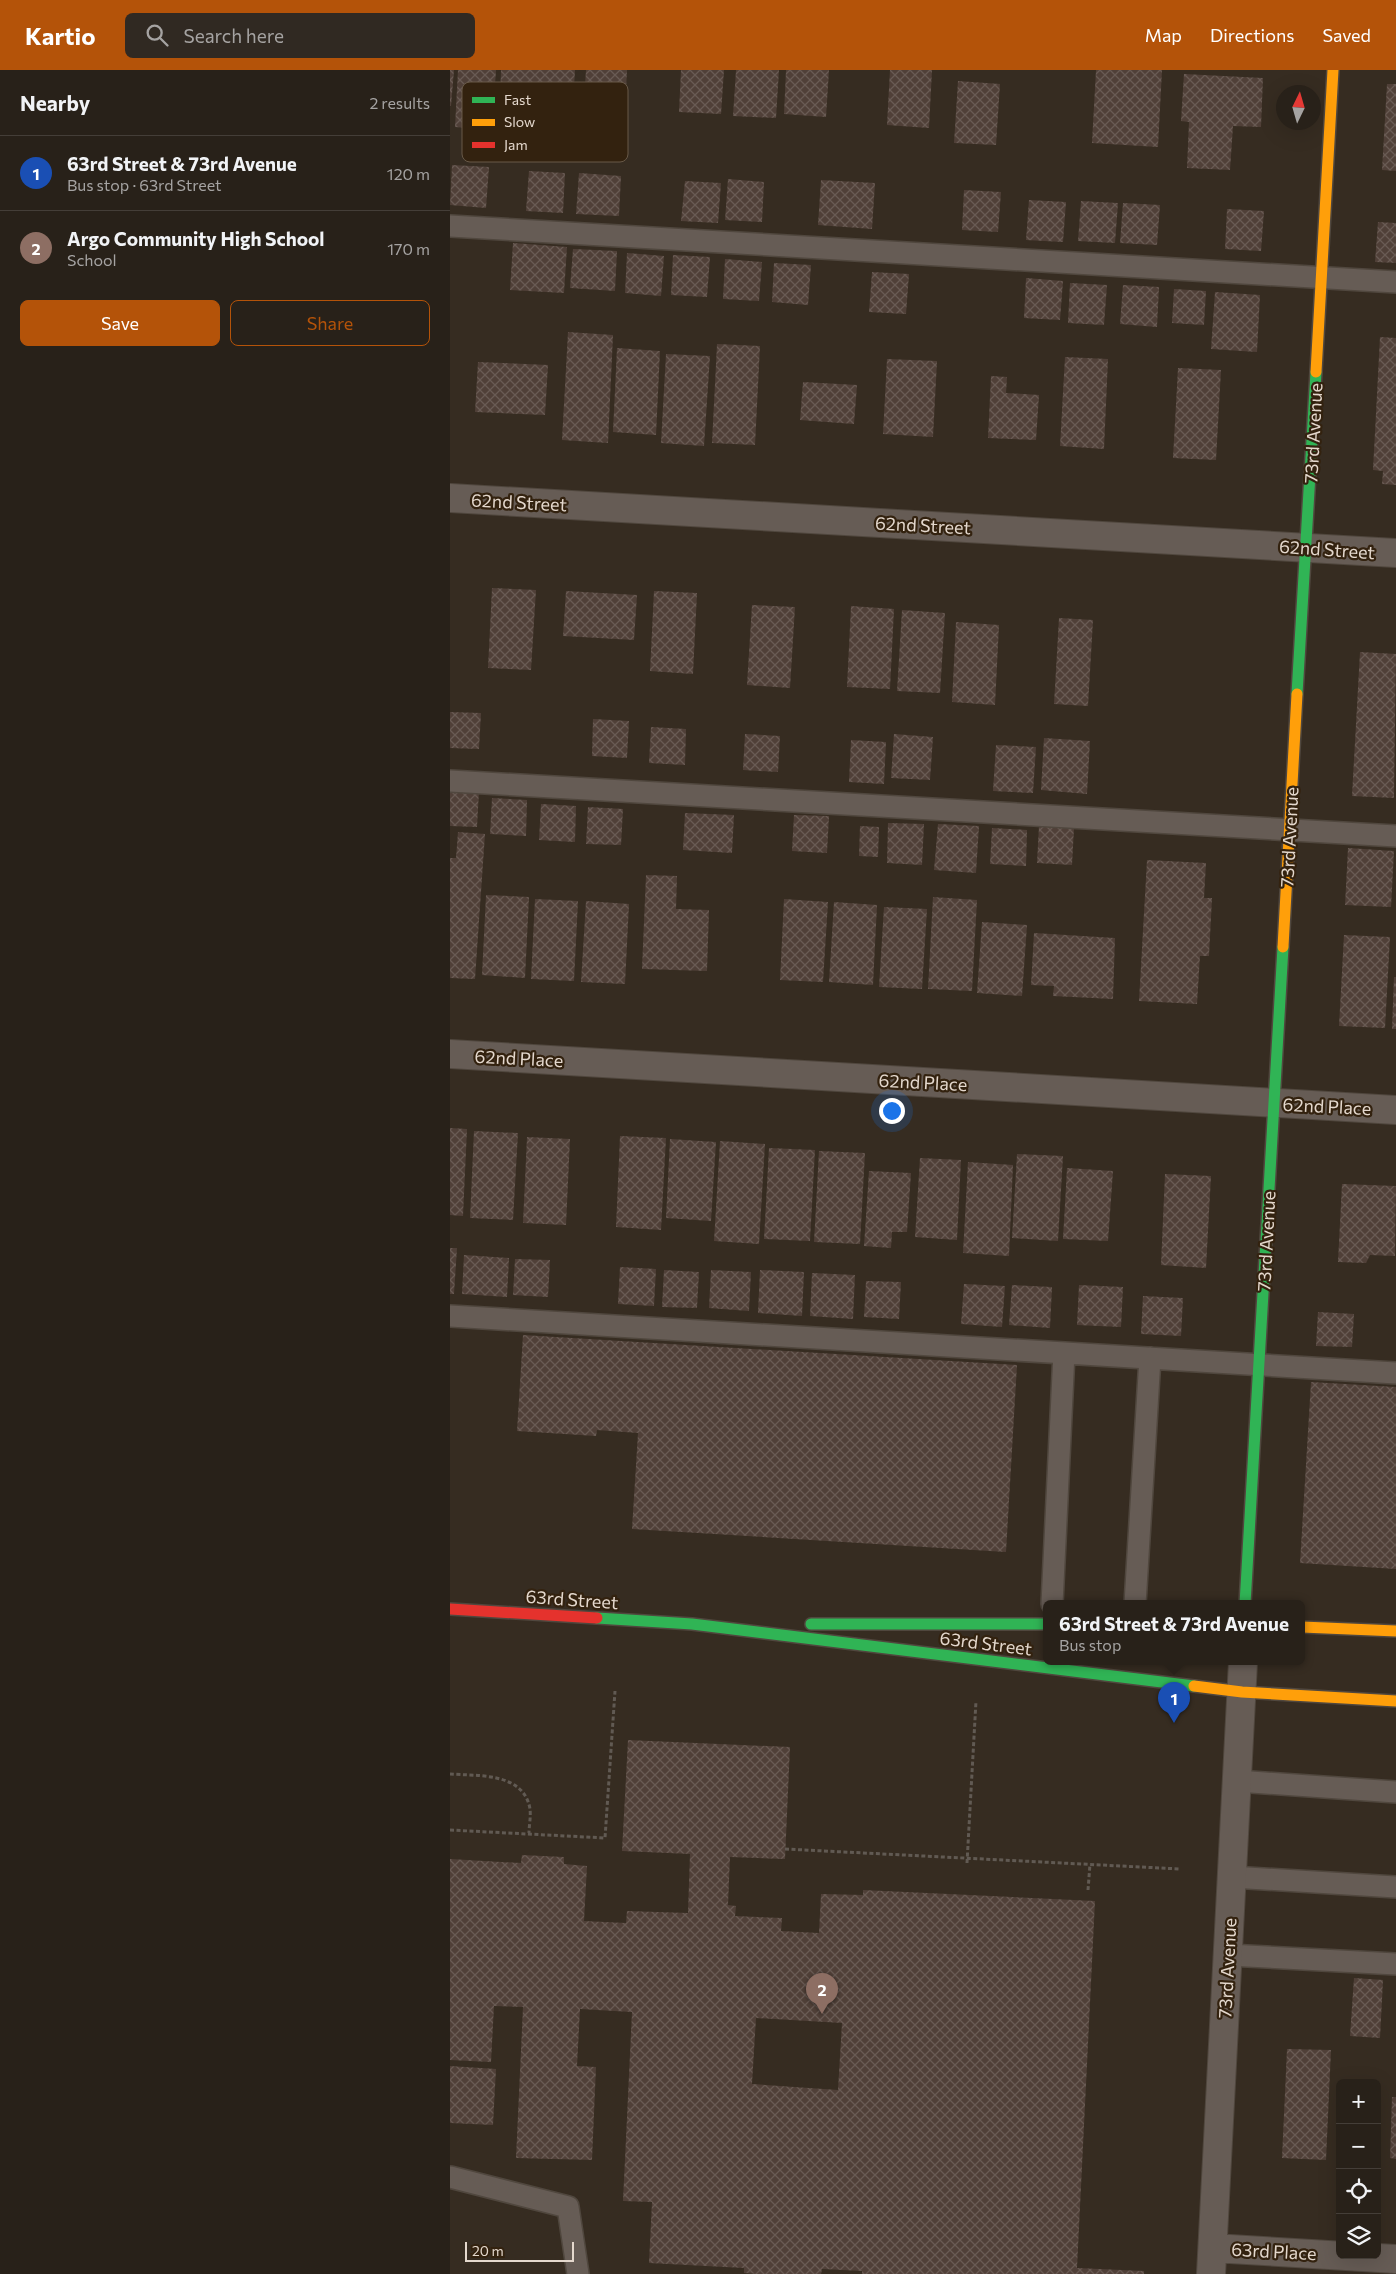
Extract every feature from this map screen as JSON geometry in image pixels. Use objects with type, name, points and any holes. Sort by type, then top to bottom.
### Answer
[{"type":"street","name":"73rd Avenue","points":[[1246,1600],[1334,70]]},
{"type":"street","name":"62nd Street","points":[[450,498],[1396,553]]},
{"type":"street","name":"62nd Place","points":[[450,1054],[1396,1110]]},
{"type":"street","name":"63rd Street","points":[[450,1609],[692,1624],[1242,1692],[1396,1701]]},
{"type":"street","name":"63rd Street","points":[[692,1624],[1043,1624]]},
{"type":"street","points":[[1305,1627],[1396,1631]]},
{"type":"street","name":"73rd Avenue","points":[[1212,2261],[1243,1665]]},
{"type":"street","name":"63rd Place","points":[[1212,2261],[1396,2259]]},
{"type":"lane","points":[[450,226],[1396,282]]},
{"type":"lane","points":[[450,781],[1396,836]]},
{"type":"lane","points":[[450,1316],[1396,1373]]},
{"type":"lane","points":[[1052,1600],[1064,1353]]},
{"type":"lane","points":[[1135,1600],[1150,1358]]},
{"type":"lane","points":[[1237,1781],[1396,1792]]},
{"type":"lane","points":[[1232,1878],[1396,1887]]},
{"type":"lane","points":[[1228,1955],[1396,1964]]},
{"type":"lane","points":[[450,2177],[568,2206],[578,2274]]},
{"type":"path","points":[[450,1830],[605,1838],[614,1691]]},
{"type":"path","points":[[967,1863],[976,1701]]},
{"type":"path","points":[[450,1774],[498,1777],[508,1781],[519,1790],[527,1801],[530,1810],[529,1834]]},
{"type":"path","points":[[785,1849],[1180,1869]]},
{"type":"path","points":[[1088,1890],[1090,1864]]},
{"type":"building","points":[[450,70],[454,70],[451,106],[450,106]]},
{"type":"building","points":[[458,70],[496,70],[495,82],[462,82],[462,128],[455,127]]},
{"type":"building","points":[[501,70],[575,70],[574,82],[501,82]]},
{"type":"building","points":[[586,70],[627,70],[626,82],[585,82]]},
{"type":"building","points":[[681,70],[724,70],[721,114],[679,112]]},
{"type":"building","points":[[736,70],[779,70],[776,118],[733,116]]},
{"type":"building","points":[[786,70],[829,70],[826,117],[784,114]]},
{"type":"building","points":[[890,70],[932,70],[929,128],[887,125]]},
{"type":"building","points":[[1096,70],[1162,70],[1158,147],[1092,143]]},
{"type":"building","points":[[1184,74],[1263,78],[1261,127],[1233,126],[1230,170],[1187,168],[1189,122],[1181,121]]},
{"type":"building","points":[[958,81],[1000,84],[996,145],[954,143]]},
{"type":"building","points":[[1387,84],[1396,84],[1396,171],[1382,170]]},
{"type":"building","points":[[452,165],[489,167],[486,208],[450,205]]},
{"type":"building","points":[[529,171],[565,173],[563,213],[526,211]]},
{"type":"building","points":[[579,173],[621,176],[619,216],[576,214]]},
{"type":"building","points":[[728,179],[764,182],[762,222],[725,220]]},
{"type":"building","points":[[821,180],[875,183],[872,229],[818,225]]},
{"type":"building","points":[[685,181],[721,183],[718,223],[681,221]]},
{"type":"building","points":[[964,190],[1001,192],[998,232],[962,230]]},
{"type":"building","points":[[1029,200],[1066,202],[1063,242],[1026,240]]},
{"type":"building","points":[[1081,201],[1118,203],[1115,243],[1078,241]]},
{"type":"building","points":[[1123,203],[1160,205],[1157,245],[1120,243]]},
{"type":"building","points":[[1227,209],[1264,211],[1261,251],[1225,249]]},
{"type":"building","points":[[1378,222],[1396,223],[1396,263],[1375,262]]},
{"type":"building","points":[[513,243],[567,247],[564,293],[510,290]]},
{"type":"building","points":[[573,249],[617,251],[615,291],[570,288]]},
{"type":"building","points":[[627,253],[664,256],[661,296],[625,293]]},
{"type":"building","points":[[673,255],[710,257],[707,297],[671,295]]},
{"type":"building","points":[[725,259],[762,262],[759,301],[723,299]]},
{"type":"building","points":[[774,263],[811,265],[808,305],[772,302]]},
{"type":"building","points":[[872,272],[909,274],[906,314],[869,312]]},
{"type":"building","points":[[1026,278],[1063,281],[1060,320],[1024,318]]},
{"type":"building","points":[[1070,283],[1107,285],[1104,325],[1068,323]]},
{"type":"building","points":[[1123,285],[1159,287],[1157,327],[1120,324]]},
{"type":"building","points":[[1174,289],[1206,291],[1204,325],[1172,323]]},
{"type":"building","points":[[1215,292],[1260,295],[1257,352],[1211,349]]},
{"type":"building","points":[[568,332],[613,335],[608,443],[562,440]]},
{"type":"building","points":[[1380,337],[1396,338],[1396,485],[1382,484],[1383,471],[1373,470]]},
{"type":"building","points":[[717,344],[760,346],[755,445],[712,443]]},
{"type":"building","points":[[617,348],[660,351],[656,435],[613,432]]},
{"type":"building","points":[[666,354],[710,356],[704,446],[661,443]]},
{"type":"building","points":[[1065,357],[1108,359],[1104,449],[1060,446]]},
{"type":"building","points":[[887,359],[937,361],[933,437],[883,434]]},
{"type":"building","points":[[478,362],[548,365],[545,415],[475,412]]},
{"type":"building","points":[[1178,368],[1221,370],[1216,460],[1173,458]]},
{"type":"building","points":[[991,376],[1007,377],[1006,393],[1039,395],[1036,440],[988,438]]},
{"type":"building","points":[[803,382],[857,385],[854,424],[800,420]]},
{"type":"building","points":[[492,588],[536,590],[531,670],[488,668]]},
{"type":"building","points":[[566,591],[637,595],[634,640],[563,636]]},
{"type":"building","points":[[654,591],[697,593],[693,674],[650,671]]},
{"type":"building","points":[[752,605],[795,607],[790,688],[747,685]]},
{"type":"building","points":[[851,606],[894,609],[890,689],[847,687]]},
{"type":"building","points":[[902,610],[945,613],[940,693],[897,691]]},
{"type":"building","points":[[1059,618],[1093,620],[1088,706],[1054,704]]},
{"type":"building","points":[[956,622],[999,625],[995,705],[952,702]]},
{"type":"building","points":[[1360,652],[1396,654],[1394,798],[1352,796]]},
{"type":"building","points":[[450,712],[481,713],[479,749],[450,748]]},
{"type":"building","points":[[593,719],[629,721],[627,758],[592,756]]},
{"type":"building","points":[[651,727],[686,729],[685,765],[649,763]]},
{"type":"building","points":[[745,734],[780,736],[778,772],[743,770]]},
{"type":"building","points":[[894,734],[933,737],[930,780],[891,778]]},
{"type":"building","points":[[1044,738],[1090,741],[1087,794],[1041,790]]},
{"type":"building","points":[[851,740],[886,742],[884,784],[849,782]]},
{"type":"building","points":[[996,745],[1036,747],[1033,793],[993,791]]},
{"type":"building","points":[[450,790],[479,791],[477,827],[450,826]]},
{"type":"building","points":[[492,798],[527,800],[526,836],[490,834]]},
{"type":"building","points":[[541,804],[576,806],[575,842],[539,840]]},
{"type":"building","points":[[588,807],[623,809],[621,845],[586,844]]},
{"type":"building","points":[[685,813],[734,815],[732,853],[683,850]]},
{"type":"building","points":[[794,815],[829,816],[827,853],[792,851]]},
{"type":"building","points":[[888,823],[924,824],[922,865],[887,863]]},
{"type":"building","points":[[938,824],[979,826],[976,873],[934,870]]},
{"type":"building","points":[[860,826],[879,827],[878,857],[859,856]]},
{"type":"building","points":[[1039,826],[1074,828],[1072,865],[1037,863]]},
{"type":"building","points":[[992,828],[1027,830],[1026,866],[990,864]]},
{"type":"building","points":[[458,832],[485,834],[475,979],[450,978],[450,858],[456,858]]},
{"type":"building","points":[[1348,848],[1394,851],[1391,907],[1345,905]]},
{"type":"building","points":[[1147,860],[1206,863],[1204,898],[1212,898],[1209,956],[1200,956],[1197,1004],[1139,1001]]},
{"type":"building","points":[[646,875],[677,876],[676,909],[709,910],[707,971],[642,969]]},
{"type":"building","points":[[486,895],[529,897],[525,978],[482,975]]},
{"type":"building","points":[[933,897],[977,900],[972,991],[928,989]]},
{"type":"building","points":[[535,899],[578,901],[574,981],[531,979]]},
{"type":"building","points":[[784,899],[828,902],[823,982],[780,980]]},
{"type":"building","points":[[586,901],[629,904],[625,984],[581,982]]},
{"type":"building","points":[[834,902],[877,905],[873,985],[829,982]]},
{"type":"building","points":[[884,907],[927,909],[922,989],[879,987]]},
{"type":"building","points":[[982,922],[1027,925],[1022,996],[977,993]]},
{"type":"building","points":[[1034,933],[1115,938],[1113,999],[1053,996],[1054,986],[1031,985]]},
{"type":"building","points":[[1344,935],[1390,937],[1385,1028],[1339,1026]]},
{"type":"building","points":[[1394,977],[1396,977],[1396,1029],[1392,1029]]},
{"type":"building","points":[[450,1128],[467,1129],[463,1216],[450,1215]]},
{"type":"building","points":[[474,1131],[518,1133],[513,1220],[470,1218]]},
{"type":"building","points":[[620,1136],[666,1138],[661,1230],[616,1227]]},
{"type":"building","points":[[527,1137],[570,1139],[566,1225],[523,1223]]},
{"type":"building","points":[[670,1139],[716,1142],[711,1221],[666,1218]]},
{"type":"building","points":[[720,1141],[765,1144],[759,1244],[714,1241]]},
{"type":"building","points":[[769,1148],[815,1150],[810,1241],[764,1239]]},
{"type":"building","points":[[819,1151],[865,1153],[860,1244],[814,1242]]},
{"type":"building","points":[[1017,1154],[1063,1156],[1058,1241],[1012,1238]]},
{"type":"building","points":[[920,1158],[961,1160],[957,1240],[915,1237]]},
{"type":"building","points":[[968,1162],[1013,1165],[1009,1256],[963,1253]]},
{"type":"building","points":[[1067,1168],[1113,1171],[1108,1241],[1063,1239]]},
{"type":"building","points":[[869,1171],[911,1173],[907,1232],[892,1232],[891,1248],[864,1246]]},
{"type":"building","points":[[1165,1174],[1211,1176],[1206,1268],[1161,1265]]},
{"type":"building","points":[[1342,1184],[1396,1186],[1395,1256],[1370,1255],[1366,1263],[1338,1262]]},
{"type":"building","points":[[450,1248],[457,1248],[454,1294],[450,1294]]},
{"type":"building","points":[[464,1255],[509,1258],[507,1297],[462,1294]]},
{"type":"building","points":[[515,1259],[550,1260],[548,1297],[513,1295]]},
{"type":"building","points":[[620,1267],[656,1269],[654,1306],[618,1304]]},
{"type":"building","points":[[664,1270],[699,1272],[697,1308],[662,1307]]},
{"type":"building","points":[[711,1270],[751,1272],[749,1311],[709,1308]]},
{"type":"building","points":[[760,1270],[804,1272],[802,1316],[758,1313]]},
{"type":"building","points":[[812,1273],[855,1275],[853,1319],[810,1316]]},
{"type":"building","points":[[866,1281],[901,1282],[899,1319],[864,1317]]},
{"type":"building","points":[[964,1284],[1005,1286],[1002,1327],[961,1324]]},
{"type":"building","points":[[1012,1285],[1052,1287],[1050,1328],[1009,1325]]},
{"type":"building","points":[[1079,1285],[1123,1287],[1121,1327],[1077,1325]]},
{"type":"building","points":[[1143,1296],[1183,1298],[1181,1336],[1141,1334]]},
{"type":"building","points":[[1318,1312],[1354,1314],[1352,1347],[1316,1346]]},
{"type":"building","points":[[523,1335],[1017,1365],[1006,1552],[632,1529],[638,1433],[597,1430],[596,1436],[517,1431]]},
{"type":"building","points":[[1311,1382],[1396,1387],[1396,1569],[1300,1563]]},
{"type":"building","points":[[628,1740],[790,1747],[785,1859],[730,1857],[728,1905],[736,1906],[735,1916],[782,1918],[781,1931],[819,1933],[821,1894],[863,1895],[863,1890],[1095,1901],[1077,2268],[1144,2271],[1144,2274],[862,2274],[862,2271],[822,2269],[821,2274],[756,2274],[744,2273],[744,2268],[649,2263],[652,2202],[623,2201],[632,2012],[580,2009],[577,2066],[596,2067],[592,2160],[516,2158],[523,2007],[494,2006],[491,2062],[450,2060],[450,1859],[521,1863],[522,1855],[564,1857],[564,1864],[587,1866],[584,1921],[626,1923],[627,1911],[688,1913],[690,1854],[622,1851]],"holes":[[[756,2018],[842,2023],[838,2090],[752,2084]]]},
{"type":"building","points":[[1354,1978],[1383,1980],[1380,2038],[1350,2036]]},
{"type":"building","points":[[1287,2049],[1331,2050],[1326,2160],[1282,2158]]},
{"type":"building","points":[[450,2066],[496,2069],[493,2125],[450,2123]]},
{"type":"building","points":[[1392,2097],[1396,2097],[1396,2159],[1390,2158]]},
{"type":"traffic: fast","points":[[1297,694],[1316,372]]},
{"type":"traffic: fast","points":[[1245,1600],[1283,947]]},
{"type":"traffic: fast","points":[[597,1618],[692,1624],[1194,1686]]},
{"type":"traffic: fast","points":[[811,1624],[1043,1624]]},
{"type":"traffic: slow","points":[[1316,372],[1333,70]]},
{"type":"traffic: slow","points":[[1283,947],[1297,694]]},
{"type":"traffic: slow","points":[[1305,1627],[1396,1631]]},
{"type":"traffic: slow","points":[[1194,1686],[1242,1692],[1396,1701]]},
{"type":"traffic: jam","points":[[450,1609],[597,1618]]},
{"type":"place","name":"63rd Street & 73rd Avenue","points":[[1174,1723]]},
{"type":"place","name":"Argo Community High School","points":[[822,2014]]}]
